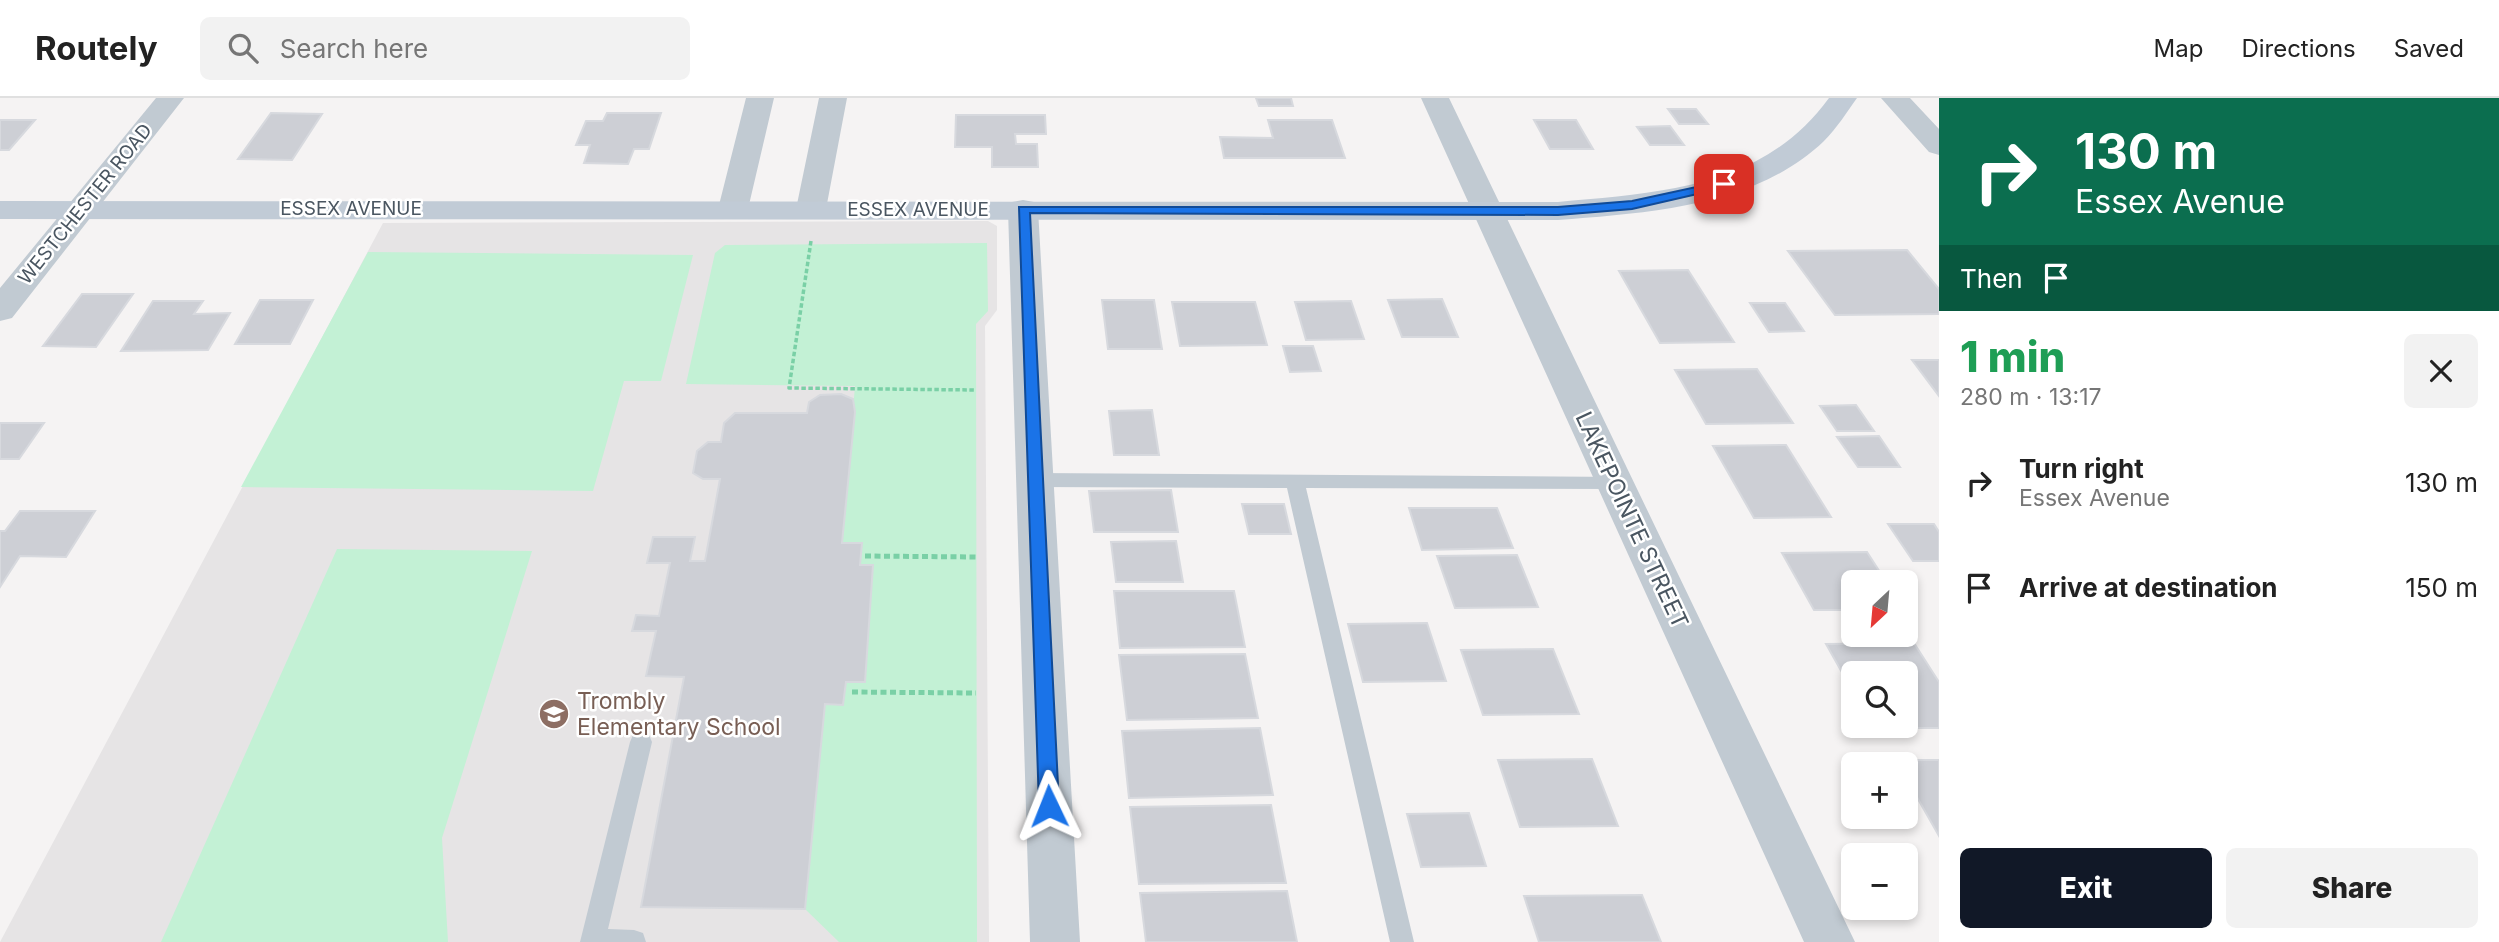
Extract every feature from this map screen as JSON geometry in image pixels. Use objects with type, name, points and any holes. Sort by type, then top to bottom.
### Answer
[{"type":"street","name":"WESTCHESTER ROAD","points":[[0,310],[170,98]]},
{"type":"street","points":[[733,209],[760,98]]},
{"type":"street","points":[[812,221],[833,98]]},
{"type":"street","name":"LAKEPOINTE STREET","points":[[1435,98],[1830,942]]},
{"type":"street","name":"ESSEX AVENUE","points":[[0,209],[733,209],[812,221],[1023,209],[1558,211],[1632,205],[1699,192],[1749,177],[1782,160],[1813,136],[1843,98]]},
{"type":"street","points":[[1895,98],[1939,146]]},
{"type":"street","points":[[1023,209],[1055,942]]},
{"type":"lane","points":[[1035,480],[1614,482]]},
{"type":"lane","points":[[1295,481],[1402,942]]},
{"type":"lane","points":[[634,942],[592,941],[641,742]]},
{"type":"path","points":[[812,221],[789,388],[976,390]]},
{"type":"path","points":[[865,556],[976,556]]},
{"type":"path","points":[[852,692],[976,693]]},
{"type":"shaded area","name":"Trombly Elementary School","points":[[988,221],[997,226],[997,310],[985,326],[989,942],[0,942],[383,223]]},
{"type":"green space","points":[[987,243],[988,311],[976,324],[977,942],[839,942],[805,909],[825,704],[843,705],[846,682],[865,681],[873,565],[860,565],[862,543],[842,543],[855,386],[686,384],[715,253],[725,245]]},
{"type":"green space","points":[[368,252],[693,255],[661,381],[624,381],[593,491],[241,487]]},
{"type":"green space","points":[[337,549],[532,551],[442,838],[448,942],[161,942]]},
{"type":"building","points":[[1256,98],[1291,98],[1293,106],[1259,106]]},
{"type":"building","points":[[1668,109],[1696,109],[1708,124],[1679,124]]},
{"type":"building","points":[[271,113],[322,114],[292,160],[238,159]]},
{"type":"building","points":[[607,113],[661,113],[649,149],[634,149],[628,164],[584,163],[590,145],[576,145],[586,121],[603,121]]},
{"type":"building","points":[[956,115],[1045,115],[1046,134],[1015,134],[1016,144],[1037,144],[1038,167],[992,167],[992,147],[955,147]]},
{"type":"building","points":[[0,120],[35,120],[9,150],[0,150]]},
{"type":"building","points":[[1268,120],[1332,120],[1345,158],[1224,158],[1220,137],[1273,138]]},
{"type":"building","points":[[1534,120],[1576,120],[1593,149],[1550,149]]},
{"type":"building","points":[[1670,126],[1684,145],[1650,145],[1637,127]]},
{"type":"building","points":[[1907,250],[1939,289],[1939,314],[1835,315],[1788,251]]},
{"type":"building","points":[[1688,270],[1734,342],[1660,343],[1619,271]]},
{"type":"building","points":[[82,294],[133,294],[96,347],[43,346]]},
{"type":"building","points":[[1442,299],[1458,337],[1402,337],[1388,300]]},
{"type":"building","points":[[260,300],[313,300],[290,344],[235,344]]},
{"type":"building","points":[[1102,300],[1154,300],[1162,349],[1108,349]]},
{"type":"building","points":[[153,301],[203,301],[194,314],[230,313],[208,350],[121,351]]},
{"type":"building","points":[[1351,301],[1364,339],[1306,340],[1295,302]]},
{"type":"building","points":[[1172,302],[1255,302],[1267,345],[1180,346]]},
{"type":"building","points":[[1750,303],[1785,303],[1804,331],[1769,332]]},
{"type":"building","points":[[1283,346],[1313,346],[1321,371],[1290,372]]},
{"type":"building","points":[[1912,360],[1939,360],[1939,396]]},
{"type":"building","points":[[1757,369],[1793,423],[1706,424],[1675,370]]},
{"type":"building","name":"Trombly Elementary School","points":[[841,394],[853,399],[855,412],[842,543],[862,543],[860,565],[873,565],[865,682],[846,682],[843,705],[825,704],[805,909],[641,907],[684,677],[646,676],[656,631],[632,631],[636,615],[659,616],[670,563],[647,563],[653,537],[695,537],[690,561],[705,561],[720,479],[703,479],[693,473],[697,451],[708,442],[721,442],[724,423],[735,413],[807,413],[809,402],[820,395]]},
{"type":"building","points":[[1856,405],[1874,431],[1837,431],[1820,406]]},
{"type":"building","points":[[1152,410],[1159,455],[1114,455],[1109,411]]},
{"type":"building","points":[[0,423],[44,423],[19,459],[0,459]]},
{"type":"building","points":[[1879,436],[1900,467],[1858,467],[1837,437]]},
{"type":"building","points":[[1786,445],[1831,517],[1754,518],[1713,446]]},
{"type":"building","points":[[1171,490],[1178,532],[1094,532],[1089,491]]},
{"type":"building","points":[[1242,504],[1284,504],[1291,534],[1249,534]]},
{"type":"building","points":[[1409,508],[1497,508],[1513,548],[1422,550]]},
{"type":"building","points":[[20,511],[95,511],[66,557],[20,556],[0,587],[0,531],[5,531]]},
{"type":"building","points":[[1888,524],[1934,524],[1939,532],[1939,561],[1913,561]]},
{"type":"building","points":[[1176,541],[1183,582],[1116,582],[1111,542]]},
{"type":"building","points":[[1867,552],[1879,570],[1841,570],[1841,610],[1814,610],[1782,553]]},
{"type":"building","points":[[1517,555],[1538,607],[1455,608],[1437,556]]},
{"type":"building","points":[[1114,591],[1234,591],[1245,647],[1120,648]]},
{"type":"building","points":[[1427,623],[1446,681],[1363,682],[1348,624]]},
{"type":"building","points":[[1826,644],[1841,644],[1841,648],[1917,648],[1939,682],[1939,728],[1918,728],[1918,661],[1841,661],[1841,671]]},
{"type":"building","points":[[1553,649],[1579,714],[1483,715],[1461,650]]},
{"type":"building","points":[[1245,654],[1258,718],[1127,720],[1119,655]]},
{"type":"building","points":[[1260,728],[1273,795],[1129,798],[1122,731]]},
{"type":"building","points":[[1592,759],[1618,826],[1520,827],[1498,760]]},
{"type":"building","points":[[1918,760],[1939,760],[1939,836],[1918,799]]},
{"type":"building","points":[[1271,805],[1286,883],[1139,884],[1130,807]]},
{"type":"building","points":[[1469,813],[1486,866],[1421,867],[1407,814]]},
{"type":"building","points":[[1287,891],[1297,942],[1146,942],[1140,893]]},
{"type":"building","points":[[1642,895],[1661,942],[1539,942],[1524,896]]},
{"type":"place","name":"Trombly Elementary School","points":[[554,714]]},
{"type":"route","points":[[1049,806],[1023,209],[1558,211],[1632,205],[1699,192],[1724,184]]}]
